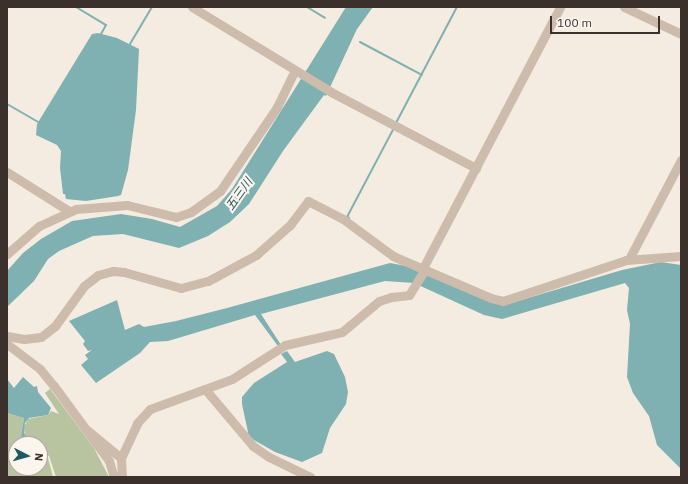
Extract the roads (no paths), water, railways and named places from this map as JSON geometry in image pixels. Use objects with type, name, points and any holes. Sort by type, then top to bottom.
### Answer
[{"type":"street","points":[[192,7],[331,92],[476,168]]},
{"type":"street","points":[[122,477],[121,458],[137,423],[150,409],[232,379],[284,345],[342,332],[379,302],[391,296],[409,295],[560,7]]},
{"type":"street","points":[[624,7],[681,34]]},
{"type":"street","points":[[7,254],[39,226],[69,211],[92,206],[126,205],[176,217],[190,212],[220,191],[277,107],[296,70]]},
{"type":"street","points":[[630,259],[681,160]]},
{"type":"street","points":[[7,172],[69,211]]},
{"type":"street","points":[[7,336],[24,339],[41,337],[55,326],[84,286],[98,275],[113,271],[124,272],[181,288],[208,281],[256,255],[290,225],[308,200],[343,219],[393,256],[491,298],[503,301],[590,270],[630,259],[681,256]]},
{"type":"street","points":[[7,344],[40,369],[109,461],[114,477]]},
{"type":"street","points":[[205,389],[253,446],[310,477]]},
{"type":"street","points":[[87,430],[121,458]]},
{"type":"water","name":"五三川","points":[[346,7],[373,7],[357,29],[326,96],[324,95],[283,151],[249,204],[230,222],[208,236],[179,248],[123,234],[93,236],[59,251],[48,259],[34,281],[7,307],[7,271],[23,253],[41,239],[72,221],[121,214],[152,219],[180,227],[217,206],[232,189]]},
{"type":"water","points":[[98,33],[117,38],[139,49],[136,110],[128,170],[121,195],[86,201],[66,199],[65,194],[63,194],[60,168],[61,151],[57,145],[36,135],[37,124],[92,34]]},
{"type":"water","points":[[661,262],[681,265],[681,469],[657,445],[649,416],[633,393],[627,377],[630,324],[627,310],[629,288],[625,283],[502,319],[484,315],[414,283],[385,281],[261,314],[281,345],[278,346],[255,315],[168,341],[150,342],[140,353],[96,383],[81,365],[88,359],[85,355],[92,350],[88,351],[83,344],[85,341],[69,321],[117,300],[125,330],[139,324],[144,327],[176,321],[227,308],[390,263],[417,268],[493,303],[505,305],[622,270]]},
{"type":"water","points":[[287,351],[295,362],[327,351],[334,354],[345,377],[348,392],[346,404],[330,428],[322,453],[302,462],[275,452],[249,437],[242,404],[242,397],[254,383],[287,362],[281,354]]},
{"type":"water","points":[[23,377],[34,387],[37,386],[38,392],[51,408],[48,415],[29,418],[25,423],[24,433],[26,436],[21,436],[24,418],[7,413],[7,379],[14,388]]},
{"type":"waterway","points":[[76,7],[106,25],[101,34]]},
{"type":"waterway","points":[[130,44],[152,7]]},
{"type":"waterway","points":[[307,7],[325,18]]},
{"type":"waterway","points":[[396,123],[457,7]]},
{"type":"waterway","points":[[360,42],[422,75]]},
{"type":"waterway","points":[[7,104],[38,122]]},
{"type":"waterway","points":[[349,218],[347,217],[394,128]]}]
